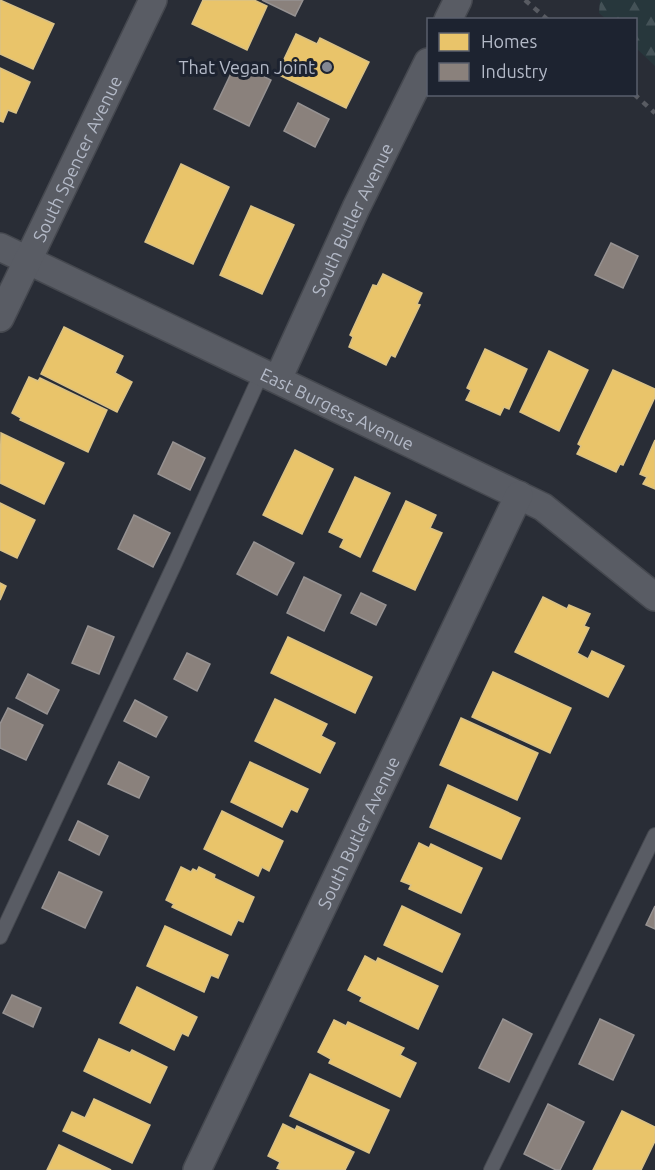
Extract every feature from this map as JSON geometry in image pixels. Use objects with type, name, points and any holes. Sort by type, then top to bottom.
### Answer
[{"type":"street","name":"South Spencer Avenue","points":[[0,318],[153,0]]},
{"type":"street","points":[[449,18],[458,0]]},
{"type":"street","name":"South Butler Avenue","points":[[270,376],[427,66]]},
{"type":"street","name":"East Burgess Avenue","points":[[0,247],[519,495],[554,515],[655,597]]},
{"type":"street","name":"South Butler Avenue","points":[[197,1170],[519,495]]},
{"type":"lane","points":[[0,937],[181,551],[270,376]]},
{"type":"lane","points":[[491,1170],[655,835]]},
{"type":"green space","points":[[600,0],[655,0],[655,66],[637,49],[637,18],[605,18],[599,13]]},
{"type":"building: Homes","points":[[0,0],[54,24],[33,69],[0,54]]},
{"type":"building: Homes","points":[[203,0],[254,0],[267,6],[247,50],[192,24]]},
{"type":"building: Homes","points":[[296,34],[317,44],[320,38],[369,62],[346,108],[277,74]]},
{"type":"building: Homes","points":[[0,68],[30,82],[16,113],[8,110],[3,122],[0,121]]},
{"type":"building: Homes","points":[[181,164],[229,187],[193,264],[145,242]]},
{"type":"building: Homes","points":[[251,206],[294,225],[262,294],[220,275]]},
{"type":"building: Homes","points":[[383,274],[422,293],[417,304],[420,305],[395,357],[391,355],[386,365],[349,347],[353,337],[350,335],[373,285],[377,286]]},
{"type":"building: Homes","points":[[64,327],[123,356],[115,373],[132,382],[117,412],[41,374]]},
{"type":"building: Homes","points":[[485,349],[527,369],[509,409],[504,407],[500,415],[466,400],[471,390],[467,388]]},
{"type":"building: Homes","points":[[549,351],[588,370],[559,431],[520,412]]},
{"type":"building: Homes","points":[[613,370],[655,389],[655,397],[623,465],[620,464],[616,472],[577,454],[581,446],[578,444]]},
{"type":"building: Homes","points":[[29,377],[38,381],[40,378],[107,410],[88,452],[20,420],[21,418],[12,413]]},
{"type":"building: Homes","points":[[1,433],[64,463],[44,504],[0,483]]},
{"type":"building: Homes","points":[[655,440],[655,489],[643,484],[647,477],[640,474]]},
{"type":"building: Homes","points":[[295,450],[333,469],[302,534],[263,515]]},
{"type":"building: Homes","points":[[355,477],[390,493],[360,557],[340,547],[344,539],[329,532]]},
{"type":"building: Homes","points":[[406,501],[436,515],[430,528],[442,533],[415,590],[373,571]]},
{"type":"building: Homes","points":[[0,503],[35,520],[17,558],[0,550]]},
{"type":"building: Homes","points":[[0,583],[6,586],[0,600]]},
{"type":"building: Homes","points":[[543,597],[567,609],[569,605],[590,614],[584,626],[589,628],[577,653],[588,659],[592,651],[624,666],[608,697],[515,652]]},
{"type":"building: Homes","points":[[288,637],[372,677],[355,713],[271,673]]},
{"type":"building: Homes","points":[[493,672],[571,708],[550,753],[472,717]]},
{"type":"building: Homes","points":[[275,699],[327,724],[321,736],[335,743],[320,773],[255,741]]},
{"type":"building: Homes","points":[[461,718],[538,753],[517,800],[440,765]]},
{"type":"building: Homes","points":[[250,762],[308,789],[297,812],[291,809],[282,827],[231,802]]},
{"type":"building: Homes","points":[[448,785],[520,818],[501,859],[430,827]]},
{"type":"building: Homes","points":[[222,811],[283,841],[269,871],[262,867],[258,876],[204,849]]},
{"type":"building: Homes","points":[[419,843],[429,848],[431,844],[482,868],[461,913],[409,889],[411,885],[401,881]]},
{"type":"building: Homes","points":[[181,867],[191,872],[193,869],[197,871],[199,867],[215,875],[214,878],[254,897],[243,922],[238,920],[231,935],[172,907],[174,904],[166,900]]},
{"type":"building: Homes","points":[[402,906],[460,934],[442,972],[384,945]]},
{"type":"building: Homes","points":[[165,926],[228,955],[218,978],[211,975],[204,992],[147,966]]},
{"type":"building: Homes","points":[[365,956],[376,962],[378,958],[438,986],[418,1029],[360,1001],[362,997],[348,990]]},
{"type":"building: Homes","points":[[137,987],[197,1017],[188,1036],[182,1033],[174,1050],[120,1023]]},
{"type":"building: Homes","points":[[334,1020],[346,1026],[348,1022],[404,1048],[400,1055],[416,1063],[400,1097],[329,1063],[331,1059],[318,1052]]},
{"type":"building: Homes","points":[[99,1039],[130,1053],[132,1050],[167,1067],[150,1103],[84,1071]]},
{"type":"building: Homes","points":[[310,1074],[389,1110],[369,1153],[290,1116]]},
{"type":"building: Homes","points":[[94,1099],[150,1125],[132,1163],[63,1131],[72,1112],[85,1118]]},
{"type":"building: Homes","points":[[622,1111],[655,1127],[655,1141],[641,1170],[593,1170]]},
{"type":"building: Homes","points":[[283,1124],[295,1130],[297,1126],[354,1152],[345,1170],[282,1170],[277,1168],[280,1162],[268,1156]]},
{"type":"building: Homes","points":[[59,1145],[111,1170],[47,1170]]},
{"type":"building: Industry","points":[[262,0],[303,0],[295,16]]},
{"type":"building: Industry","points":[[236,63],[271,80],[249,126],[214,109]]},
{"type":"building: Industry","points":[[298,103],[329,119],[315,147],[284,131]]},
{"type":"building: Industry","points":[[611,243],[638,256],[623,288],[595,275]]},
{"type":"building: Industry","points":[[173,442],[205,458],[190,490],[158,474]]},
{"type":"building: Industry","points":[[134,515],[170,533],[153,567],[118,549]]},
{"type":"building: Industry","points":[[254,542],[294,563],[277,595],[237,574]]},
{"type":"building: Industry","points":[[304,577],[341,595],[324,631],[287,613]]},
{"type":"building: Industry","points":[[361,593],[386,605],[376,625],[351,613]]},
{"type":"building: Industry","points":[[88,626],[114,637],[99,674],[72,663]]},
{"type":"building: Industry","points":[[187,653],[210,664],[197,691],[174,679]]},
{"type":"building: Industry","points":[[28,674],[59,690],[47,714],[16,698]]},
{"type":"building: Industry","points":[[135,700],[167,717],[156,737],[124,721]]},
{"type":"building: Industry","points":[[8,708],[43,725],[26,760],[0,748],[0,724]]},
{"type":"building: Industry","points":[[119,762],[149,777],[139,798],[108,784]]},
{"type":"building: Industry","points":[[78,821],[108,836],[99,855],[69,840]]},
{"type":"building: Industry","points":[[59,872],[102,892],[85,928],[42,908]]},
{"type":"building: Industry","points":[[655,906],[655,929],[646,925]]},
{"type":"building: Industry","points":[[12,995],[41,1008],[33,1027],[3,1013]]},
{"type":"building: Industry","points":[[503,1019],[532,1034],[509,1082],[479,1068]]},
{"type":"building: Industry","points":[[600,1019],[634,1035],[613,1080],[579,1064]]},
{"type":"building: Industry","points":[[548,1104],[584,1122],[560,1170],[524,1154]]},
{"type":"railway","points":[[525,0],[546,18]]},
{"type":"railway","points":[[636,96],[655,113]]},
{"type":"place","name":"That Vegan Joint","points":[[327,67]]}]
